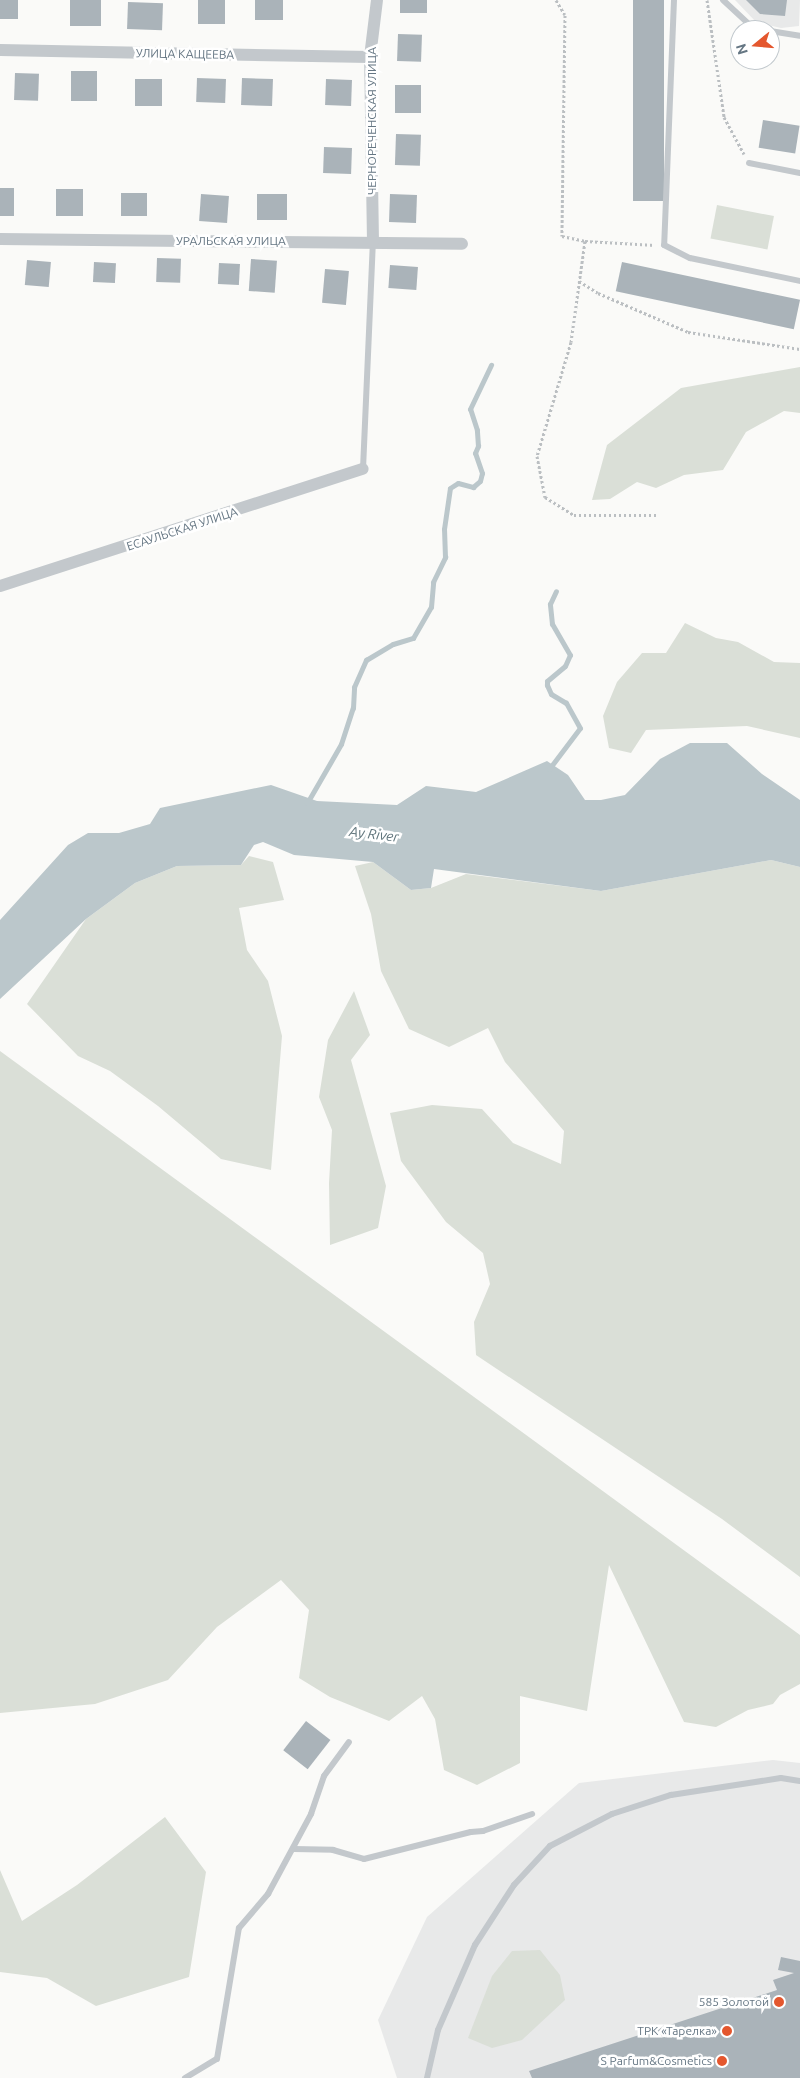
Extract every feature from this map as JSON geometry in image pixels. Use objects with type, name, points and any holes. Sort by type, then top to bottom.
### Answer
[{"type":"street","name":"ЧЕРНОРЕЧЕНСКАЯ УЛИЦА","points":[[373,242],[370,57],[377,0]]},
{"type":"street","name":"УЛИЦА КАЩЕЕВА","points":[[0,50],[370,57]]},
{"type":"street","name":"УРАЛЬСКАЯ УЛИЦА","points":[[0,239],[462,244]]},
{"type":"street","name":"ЕСАУЛЬСКАЯ УЛИЦА","points":[[0,586],[363,469]]},
{"type":"lane","points":[[674,0],[664,245],[690,258],[800,281]]},
{"type":"lane","points":[[723,0],[745,20]]},
{"type":"lane","points":[[780,32],[800,36]]},
{"type":"lane","points":[[748,164],[800,173]]},
{"type":"lane","points":[[363,469],[373,242]]},
{"type":"lane","points":[[185,2078],[217,2059],[239,1928],[268,1894],[294,1849],[324,1776],[348,1742]]},
{"type":"lane","points":[[428,2078],[438,2030],[475,1945],[514,1886],[550,1846],[612,1814],[670,1795],[781,1778],[800,1781]]},
{"type":"lane","points":[[294,1849],[333,1850],[364,1859],[471,1832],[483,1832],[532,1814]]},
{"type":"path","points":[[556,0],[565,15],[562,236],[584,241],[664,245]]},
{"type":"path","points":[[707,0],[724,117],[748,164]]},
{"type":"path","points":[[584,241],[571,342],[537,456],[545,497],[574,515],[656,515]]},
{"type":"path","points":[[579,282],[598,294],[688,332],[800,349]]},
{"type":"shaded area","points":[[735,0],[800,0],[799,26],[781,28],[780,20],[754,20]]},
{"type":"shaded area","points":[[717,205],[774,216],[767,249],[711,238]]},
{"type":"shaded area","points":[[800,367],[800,413],[784,411],[746,432],[723,470],[684,475],[656,488],[637,482],[610,499],[592,500],[607,445],[681,388]]},
{"type":"shaded area","points":[[685,623],[716,638],[738,642],[774,662],[800,663],[800,738],[747,726],[646,730],[631,753],[609,748],[603,716],[617,682],[642,653],[666,653]]},
{"type":"shaded area","points":[[249,856],[273,862],[284,900],[239,908],[247,950],[268,981],[282,1036],[271,1170],[221,1159],[158,1106],[110,1071],[78,1056],[27,1004],[86,919],[135,883],[177,866],[241,865]]},
{"type":"shaded area","points":[[771,860],[800,867],[800,1577],[722,1519],[476,1355],[474,1322],[490,1284],[483,1253],[446,1222],[401,1161],[390,1113],[432,1105],[482,1109],[513,1143],[561,1164],[564,1131],[505,1062],[488,1028],[449,1047],[409,1029],[381,971],[371,914],[355,866],[373,862],[411,890],[431,888],[466,874],[601,891]]},
{"type":"shaded area","points":[[354,991],[370,1035],[351,1060],[386,1186],[378,1228],[330,1245],[329,1183],[332,1130],[319,1097],[328,1040]]},
{"type":"shaded area","points":[[0,1051],[800,1635],[800,1684],[780,1695],[773,1704],[748,1710],[716,1727],[684,1722],[609,1565],[587,1711],[520,1696],[520,1763],[477,1785],[444,1770],[435,1719],[422,1696],[389,1721],[330,1697],[299,1678],[309,1610],[281,1580],[217,1627],[168,1680],[95,1704],[0,1713]]},
{"type":"shaded area","points":[[773,1760],[800,1763],[800,2078],[397,2078],[378,2020],[427,1917],[579,1783]]},
{"type":"shaded area","points":[[165,1817],[206,1872],[189,1977],[96,2006],[47,1978],[0,1972],[0,1870],[22,1921],[77,1885]]},
{"type":"shaded area","points":[[540,1950],[560,1975],[565,2000],[522,2040],[492,2048],[468,2038],[492,1976],[512,1951]]},
{"type":"water","name":"Ay River","points":[[690,743],[727,743],[762,774],[800,800],[800,867],[771,860],[601,891],[434,869],[431,888],[411,890],[373,862],[294,855],[263,842],[254,845],[241,865],[177,866],[135,883],[86,919],[0,999],[0,920],[68,845],[88,833],[119,833],[150,824],[160,808],[271,785],[317,801],[397,805],[426,786],[476,792],[547,761],[568,775],[585,800],[601,800],[625,795],[660,759]]},
{"type":"building","points":[[0,0],[18,0],[18,19],[0,19]]},
{"type":"building","points":[[70,0],[101,0],[101,26],[70,26]]},
{"type":"building","points":[[198,0],[225,0],[225,24],[198,24]]},
{"type":"building","points":[[255,0],[283,0],[283,20],[255,20]]},
{"type":"building","points":[[400,0],[427,0],[427,13],[400,13]]},
{"type":"building","points":[[633,0],[664,0],[664,201],[633,201]]},
{"type":"building","points":[[746,0],[787,0],[785,16],[760,14]]},
{"type":"building","points":[[128,2],[163,3],[162,30],[127,29]]},
{"type":"building","points":[[398,34],[422,35],[421,62],[397,61]]},
{"type":"building","points":[[71,71],[97,71],[97,101],[71,101]]},
{"type":"building","points":[[15,73],[39,74],[38,101],[14,100]]},
{"type":"building","points":[[197,78],[226,79],[225,103],[196,102]]},
{"type":"building","points":[[242,78],[273,79],[272,106],[241,105]]},
{"type":"building","points":[[135,79],[162,79],[162,106],[135,106]]},
{"type":"building","points":[[326,79],[352,80],[351,106],[325,105]]},
{"type":"building","points":[[395,85],[421,85],[421,113],[395,113]]},
{"type":"building","points":[[763,120],[800,126],[795,153],[759,148]]},
{"type":"building","points":[[396,134],[421,135],[420,166],[395,165]]},
{"type":"building","points":[[324,147],[352,148],[351,174],[323,173]]},
{"type":"building","points":[[0,188],[14,188],[14,216],[0,216]]},
{"type":"building","points":[[56,189],[83,189],[83,216],[56,216]]},
{"type":"building","points":[[121,193],[147,193],[147,216],[121,216]]},
{"type":"building","points":[[201,194],[229,196],[227,223],[199,221]]},
{"type":"building","points":[[257,194],[287,194],[287,220],[257,220]]},
{"type":"building","points":[[390,194],[417,195],[416,223],[389,222]]},
{"type":"building","points":[[157,258],[181,259],[180,283],[156,282]]},
{"type":"building","points":[[251,259],[277,261],[275,293],[249,291]]},
{"type":"building","points":[[27,260],[51,262],[49,287],[25,285]]},
{"type":"building","points":[[94,262],[116,263],[115,283],[93,282]]},
{"type":"building","points":[[622,262],[800,300],[794,329],[616,291]]},
{"type":"building","points":[[219,263],[240,264],[239,285],[218,284]]},
{"type":"building","points":[[390,265],[418,267],[416,290],[388,288]]},
{"type":"building","points":[[325,269],[349,271],[346,305],[322,303]]},
{"type":"building","points":[[306,1721],[330,1740],[308,1769],[283,1750]]},
{"type":"building","name":"ТРК «Тарелка»","points":[[781,1957],[800,1961],[800,2078],[532,2078],[529,2071],[777,1990],[773,1980],[794,1973],[778,1970]]},
{"type":"waterway","points":[[307,803],[341,744],[353,708],[354,687],[366,660],[393,644],[413,638],[431,607],[433,582],[445,557],[444,529],[450,488],[458,483],[473,487],[480,481],[482,473],[475,453],[478,446],[477,430],[470,409],[491,365]]},
{"type":"waterway","points":[[549,769],[580,728],[566,703],[551,694],[547,685],[547,681],[565,666],[570,655],[552,624],[550,604],[556,591]]},
{"type":"place","name":"585 Золотой","points":[[779,2002]]},
{"type":"place","name":"ТРК «Тарелка»","points":[[727,2031]]},
{"type":"place","name":"S Parfum&Cosmetics","points":[[722,2061]]}]
